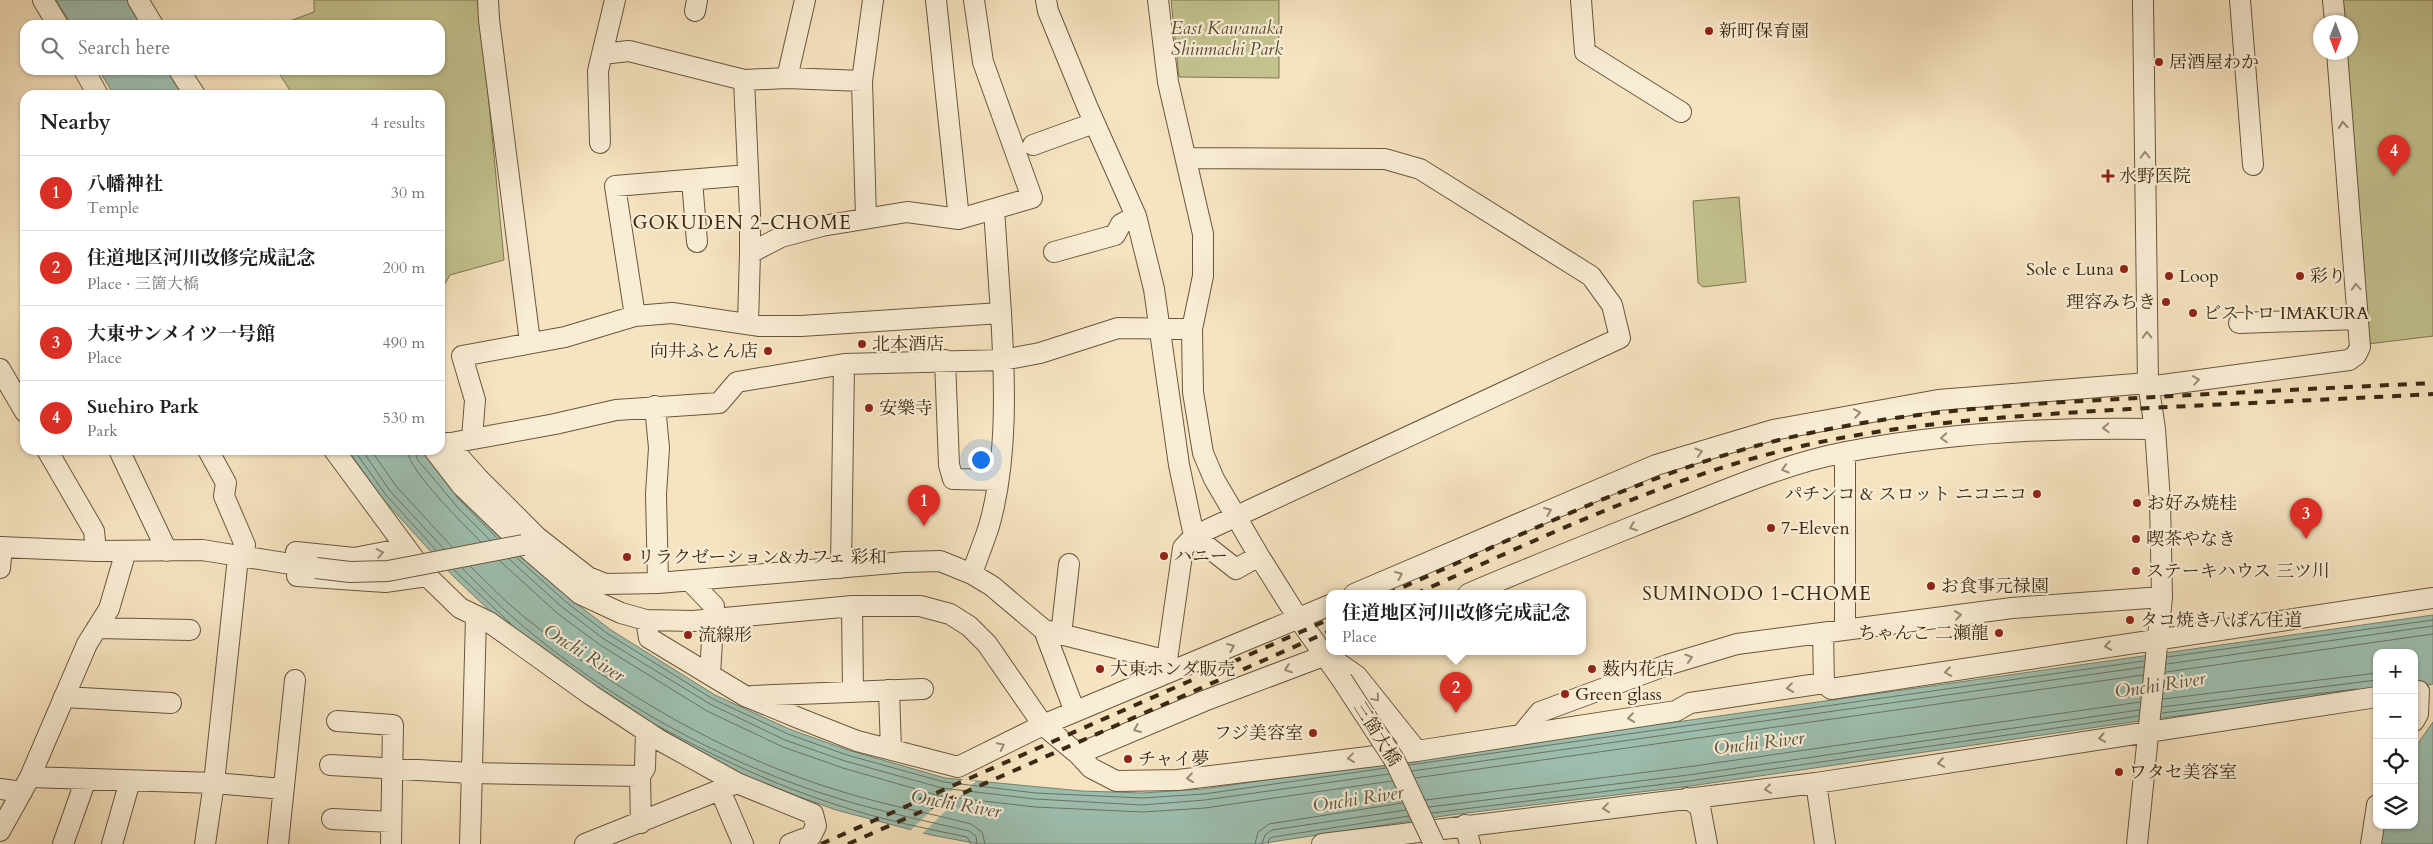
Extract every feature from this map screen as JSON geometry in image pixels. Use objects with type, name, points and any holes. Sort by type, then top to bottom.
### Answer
[{"type":"street","points":[[43,0],[55,20]]},
{"type":"street","points":[[138,0],[150,20]]},
{"type":"street","points":[[600,143],[598,71],[615,0]]},
{"type":"street","points":[[787,78],[805,0]]},
{"type":"street","points":[[866,218],[862,81],[874,0]]},
{"type":"street","points":[[936,0],[959,219]]},
{"type":"street","points":[[750,253],[780,237],[822,226],[907,212],[959,219],[1032,198],[983,62],[974,0]]},
{"type":"street","points":[[1046,0],[1048,11],[1094,123],[1136,216],[1154,289],[1179,465],[1194,536],[1236,569],[1260,556]]},
{"type":"street","points":[[1158,0],[1168,82],[1203,234],[1203,276],[1192,329],[1193,392],[1203,453],[1214,479],[1235,516],[1298,618],[1326,649]]},
{"type":"street","points":[[1581,0],[1585,52],[1681,112]]},
{"type":"street","points":[[2137,844],[2150,731],[2156,639],[2162,597],[2160,501],[2155,429],[2148,384],[2143,0]]},
{"type":"street","points":[[2240,0],[2253,165]]},
{"type":"street","points":[[2333,0],[2334,15]]},
{"type":"street","points":[[491,1],[489,20],[530,342]]},
{"type":"street","points":[[602,54],[629,51],[744,80],[787,78],[862,81]]},
{"type":"street","points":[[1363,590],[1656,465],[1773,430],[1938,400],[2148,384],[2155,386],[2349,360],[2359,351],[2358,319],[2338,60]]},
{"type":"street","points":[[87,75],[95,90]]},
{"type":"street","points":[[182,75],[192,90]]},
{"type":"street","points":[[744,80],[750,253],[748,324]]},
{"type":"street","points":[[1033,145],[1094,123]]},
{"type":"street","points":[[1167,668],[1183,548],[1194,536],[1522,386],[1620,338],[1612,305],[1591,276],[1420,169],[1385,159],[1186,158]]},
{"type":"street","points":[[635,316],[615,186],[748,175]]},
{"type":"street","points":[[692,180],[697,242]]},
{"type":"street","points":[[972,574],[989,526],[997,480],[1005,406],[994,209]]},
{"type":"street","points":[[1054,252],[1115,235],[1121,224],[1136,216]]},
{"type":"street","points":[[472,438],[475,400],[462,356],[565,337],[635,316],[672,312],[760,326],[801,326],[1001,312]]},
{"type":"street","points":[[2239,323],[2358,319]]},
{"type":"street","points":[[445,445],[472,438],[555,424],[616,410],[719,403],[737,382],[844,364],[1003,360],[1040,354],[1118,328],[1192,329]]},
{"type":"street","points":[[944,360],[949,465],[952,479],[997,480]]},
{"type":"street","points":[[841,568],[844,364]]},
{"type":"street","points":[[0,369],[20,403]]},
{"type":"street","points":[[655,406],[659,448],[656,494],[658,583]]},
{"type":"street","points":[[1477,590],[1571,550],[1753,478],[1845,452],[1924,440],[1999,433],[2116,428],[2155,429]]},
{"type":"street","points":[[445,450],[478,478],[538,537],[588,577],[605,584],[690,581],[905,562],[940,561],[972,574],[992,586],[1053,632],[1167,668]]},
{"type":"street","points":[[1845,452],[1845,629]]},
{"type":"street","points":[[50,455],[94,531],[96,551]]},
{"type":"street","points":[[121,455],[168,550]]},
{"type":"street","points":[[205,844],[241,556],[224,496],[226,483],[211,455]]},
{"type":"street","points":[[338,455],[427,576],[460,608],[489,622],[591,695],[728,787],[813,814],[816,826],[811,836],[790,844]]},
{"type":"street","points":[[445,455],[461,485],[523,545],[580,594],[621,613],[646,620],[714,619],[852,606],[920,606],[950,614],[969,626],[987,644],[1043,725],[1078,754],[1091,768],[1116,781],[1178,780],[1417,751],[1676,711],[1690,703],[1824,683]]},
{"type":"street","points":[[0,568],[1,547],[96,551],[202,550],[350,572],[388,571],[523,545]]},
{"type":"street","points":[[241,556],[354,558],[406,548]]},
{"type":"street","points":[[0,831],[26,784],[87,644],[109,609],[126,551]]},
{"type":"street","points":[[241,556],[320,579],[384,582],[427,576]]},
{"type":"street","points":[[1069,564],[1053,632],[1075,712]]},
{"type":"street","points":[[690,581],[714,606],[710,675]]},
{"type":"street","points":[[1520,735],[1540,712],[1667,665],[1737,644],[2012,608],[2162,597]]},
{"type":"street","points":[[1823,633],[1824,683],[1831,689],[2433,598]]},
{"type":"street","points":[[852,606],[853,692]]},
{"type":"street","points":[[646,620],[649,638],[745,696],[857,741],[958,767],[1043,725],[1075,712],[1167,668],[1326,607]]},
{"type":"street","points":[[470,844],[476,617]]},
{"type":"street","points":[[97,628],[190,630]]},
{"type":"street","points":[[1078,754],[1204,701],[1326,655]]},
{"type":"street","name":"三箇大橋","points":[[1331,655],[1342,680],[1395,761],[1434,844]]},
{"type":"street","points":[[1332,655],[1357,676],[1417,751]]},
{"type":"street","points":[[278,844],[295,680]]},
{"type":"street","points":[[745,696],[923,689]]},
{"type":"street","points":[[889,690],[891,750]]},
{"type":"street","points":[[2418,691],[2418,714]]},
{"type":"street","points":[[64,697],[171,703]]},
{"type":"street","points":[[1322,844],[1468,835],[1686,798],[1816,783],[2373,698]]},
{"type":"street","points":[[337,721],[393,725],[391,844]]},
{"type":"street","points":[[641,823],[640,776],[645,768],[646,731]]},
{"type":"street","points":[[330,764],[471,773],[640,776]]},
{"type":"street","points":[[0,789],[26,784],[86,779],[214,783],[283,789]]},
{"type":"street","points":[[63,844],[86,779]]},
{"type":"street","points":[[112,844],[130,781]]},
{"type":"street","points":[[1816,783],[1824,844]]},
{"type":"street","points":[[585,844],[728,787]]},
{"type":"street","points":[[728,787],[743,844]]},
{"type":"street","points":[[1686,798],[1700,807],[1707,844]]},
{"type":"street","points":[[332,819],[391,822]]},
{"type":"street","points":[[2371,844],[2373,829]]},
{"type":"green space","points":[[314,0],[479,0],[504,260],[450,275],[445,284],[445,90],[290,90],[280,75],[445,75],[445,20],[292,20],[314,12]]},
{"type":"green space","name":"East Kawanaka Shinmachi Park","points":[[1171,0],[1279,0],[1279,78],[1179,77]]},
{"type":"green space","points":[[2340,0],[2433,0],[2433,336],[2368,344],[2345,60],[2358,60],[2358,15],[2341,15]]},
{"type":"green space","points":[[1739,197],[1746,282],[1703,287],[1698,283],[1693,201]]},
{"type":"water","points":[[56,0],[130,0],[142,20],[69,20]]},
{"type":"water","points":[[102,75],[174,75],[183,90],[111,90]]},
{"type":"water","name":"Onchi River","points":[[352,455],[430,455],[517,551],[569,598],[611,630],[715,695],[789,729],[848,750],[945,778],[1082,791],[1142,793],[1203,789],[2433,615],[2433,684],[2418,686],[2418,649],[2373,649],[2373,692],[2153,719],[1690,786],[1450,815],[1258,844],[979,844],[931,835],[836,810],[770,786],[715,762],[654,729],[509,629],[454,577],[382,498]]},
{"type":"water","points":[[2433,722],[2433,844],[2378,844],[2381,829],[2418,829],[2418,743]]},
{"type":"pier","points":[[963,779],[976,781],[922,834],[910,831]]},
{"type":"railway","points":[[1396,590],[1530,530],[1626,490],[1725,455],[1817,431],[1860,423],[1946,412],[2076,401],[2433,383]]},
{"type":"railway","points":[[1424,590],[1638,497],[1730,465],[1818,442],[1902,428],[2028,416],[2433,394]]},
{"type":"railway","points":[[821,844],[1326,621]]},
{"type":"railway","points":[[848,844],[1326,633]]},
{"type":"place","name":"新町保育園","points":[[1709,31]]},
{"type":"place","name":"居酒屋わか","points":[[2159,62]]},
{"type":"place","name":"水野医院","points":[[2108,176]]},
{"type":"place","name":"Suehiro Park","points":[[2394,176]]},
{"type":"place","name":"Sole e Luna","points":[[2124,269]]},
{"type":"place","name":"Loop","points":[[2169,276]]},
{"type":"place","name":"彩り","points":[[2300,276]]},
{"type":"place","name":"理容みちき","points":[[2166,302]]},
{"type":"place","name":"ビストロ IMAKURA","points":[[2193,313]]},
{"type":"place","name":"北本酒店","points":[[862,344]]},
{"type":"place","name":"向井ふとん店","points":[[768,351]]},
{"type":"place","name":"安樂寺","points":[[869,408]]},
{"type":"place","name":"パチンコ & スロット ニコニコ","points":[[2037,494]]},
{"type":"place","name":"お好み焼桂","points":[[2137,503]]},
{"type":"place","name":"八幡神社","points":[[924,526]]},
{"type":"place","name":"7-Eleven","points":[[1771,528]]},
{"type":"place","name":"喫茶やなき","points":[[2136,539]]},
{"type":"place","name":"大東サンメイツ一号館","points":[[2306,539]]},
{"type":"place","name":"ハニー","points":[[1164,556]]},
{"type":"place","name":"リラクゼーション&カフェ 彩和","points":[[627,557]]},
{"type":"place","name":"ステーキハウス 三ツ川","points":[[2136,571]]},
{"type":"place","name":"お食事元禄園","points":[[1931,586]]},
{"type":"place","name":"タコ焼き八ぽん住道","points":[[2130,620]]},
{"type":"place","name":"ちゃんこ 二瀬龍","points":[[1999,633]]},
{"type":"place","name":"流線形","points":[[688,635]]},
{"type":"place","name":"大東ホンダ販売","points":[[1100,669]]},
{"type":"place","name":"薮内花店","points":[[1592,669]]},
{"type":"place","name":"Green glass","points":[[1565,694]]},
{"type":"place","name":"住道地区河川改修完成記念","points":[[1456,713]]},
{"type":"place","name":"フジ美容室","points":[[1313,733]]},
{"type":"place","name":"チャイ夢","points":[[1128,759]]},
{"type":"place","name":"ワタセ美容室","points":[[2119,772]]},
{"type":"district","name":"GOKUDEN 2-CHOME","points":[[742,223]]},
{"type":"district","name":"SUMINODO 1-CHOME","points":[[1757,594]]}]
